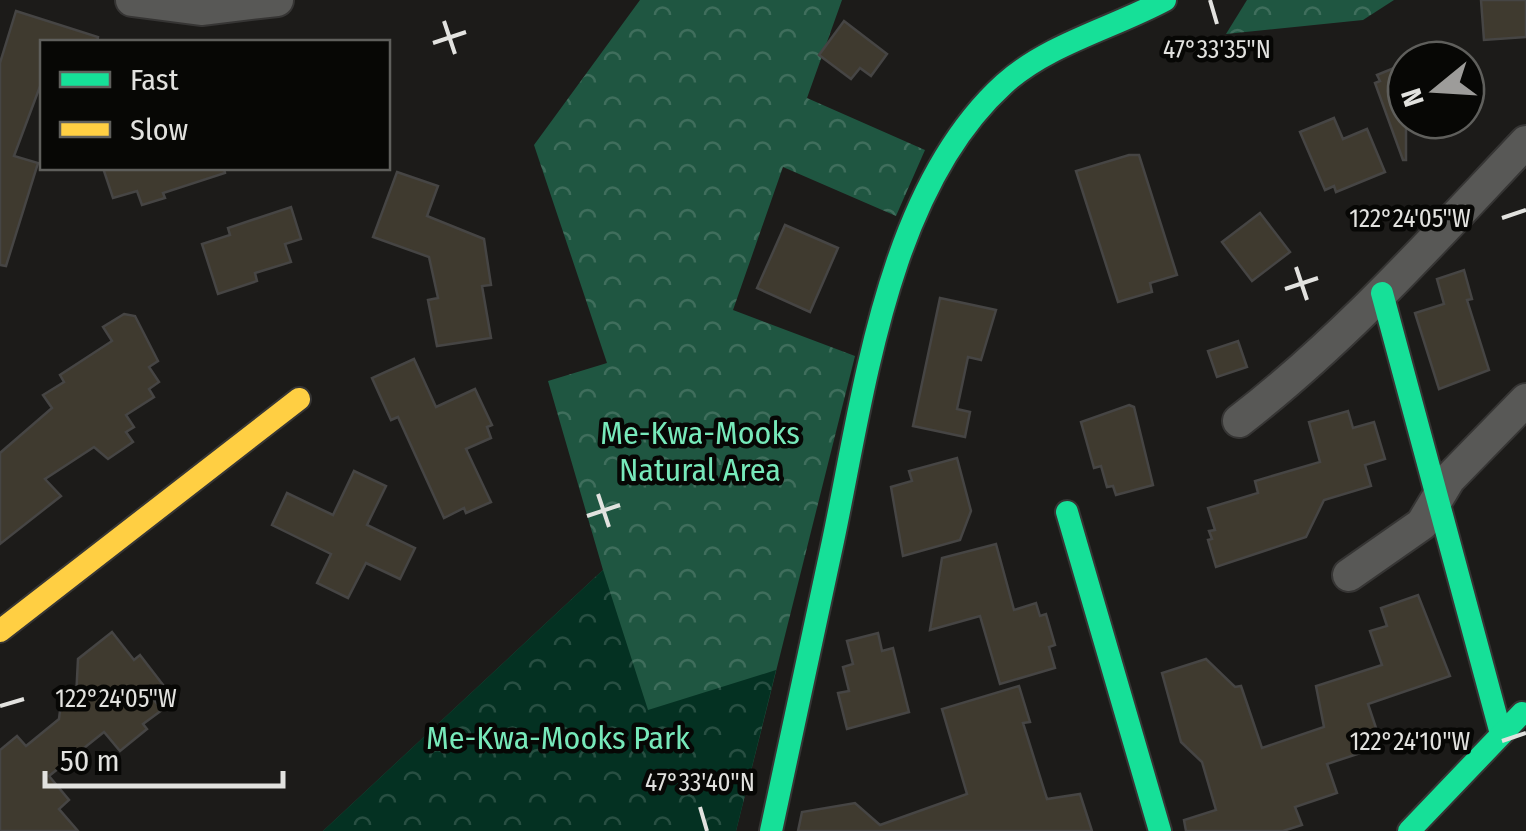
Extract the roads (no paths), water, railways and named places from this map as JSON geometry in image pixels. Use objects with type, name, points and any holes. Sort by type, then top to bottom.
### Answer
[{"type":"street","points":[[132,0],[201,9],[277,0]]},
{"type":"street","points":[[771,831],[857,425],[895,275],[924,196],[972,120],[1002,86],[1082,36],[1165,0]]},
{"type":"street","points":[[1239,422],[1292,380],[1382,294],[1526,142]]},
{"type":"street","points":[[1382,294],[1501,734]]},
{"type":"street","points":[[0,631],[299,399]]},
{"type":"street","points":[[1350,575],[1422,524],[1449,479],[1526,400]]},
{"type":"street","points":[[1067,512],[1160,831]]},
{"type":"street","points":[[1408,831],[1526,709]]},
{"type":"park label","name":"Me-Kwa-Mooks Natural Area","points":[[700,452]]},
{"type":"park label","name":"Me-Kwa-Mooks Park","points":[[558,738]]}]
